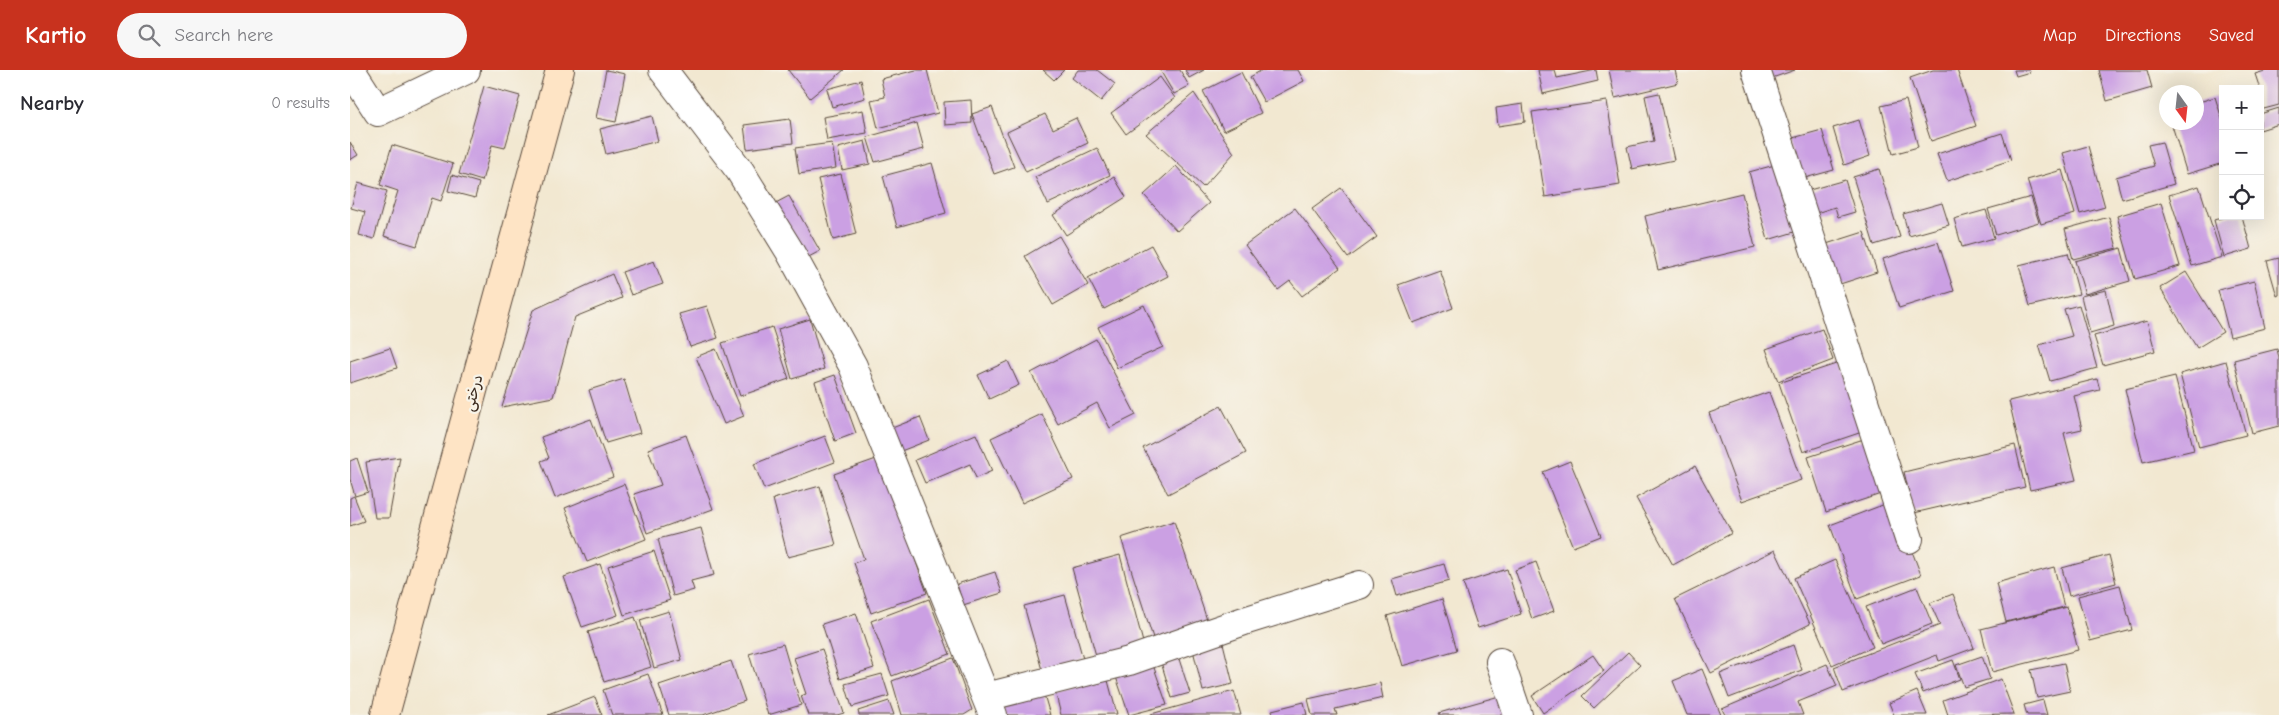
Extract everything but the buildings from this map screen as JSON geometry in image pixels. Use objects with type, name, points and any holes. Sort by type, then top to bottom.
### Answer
[{"type":"street","points":[[351,70],[378,112],[466,70]]},
{"type":"street","name":"درختی","points":[[385,715],[560,70]]},
{"type":"street","points":[[663,70],[740,171],[788,250],[854,366],[990,706],[1244,621],[1359,585]]},
{"type":"street","points":[[1756,70],[1909,539]]},
{"type":"street","points":[[1500,662],[1518,715]]}]
